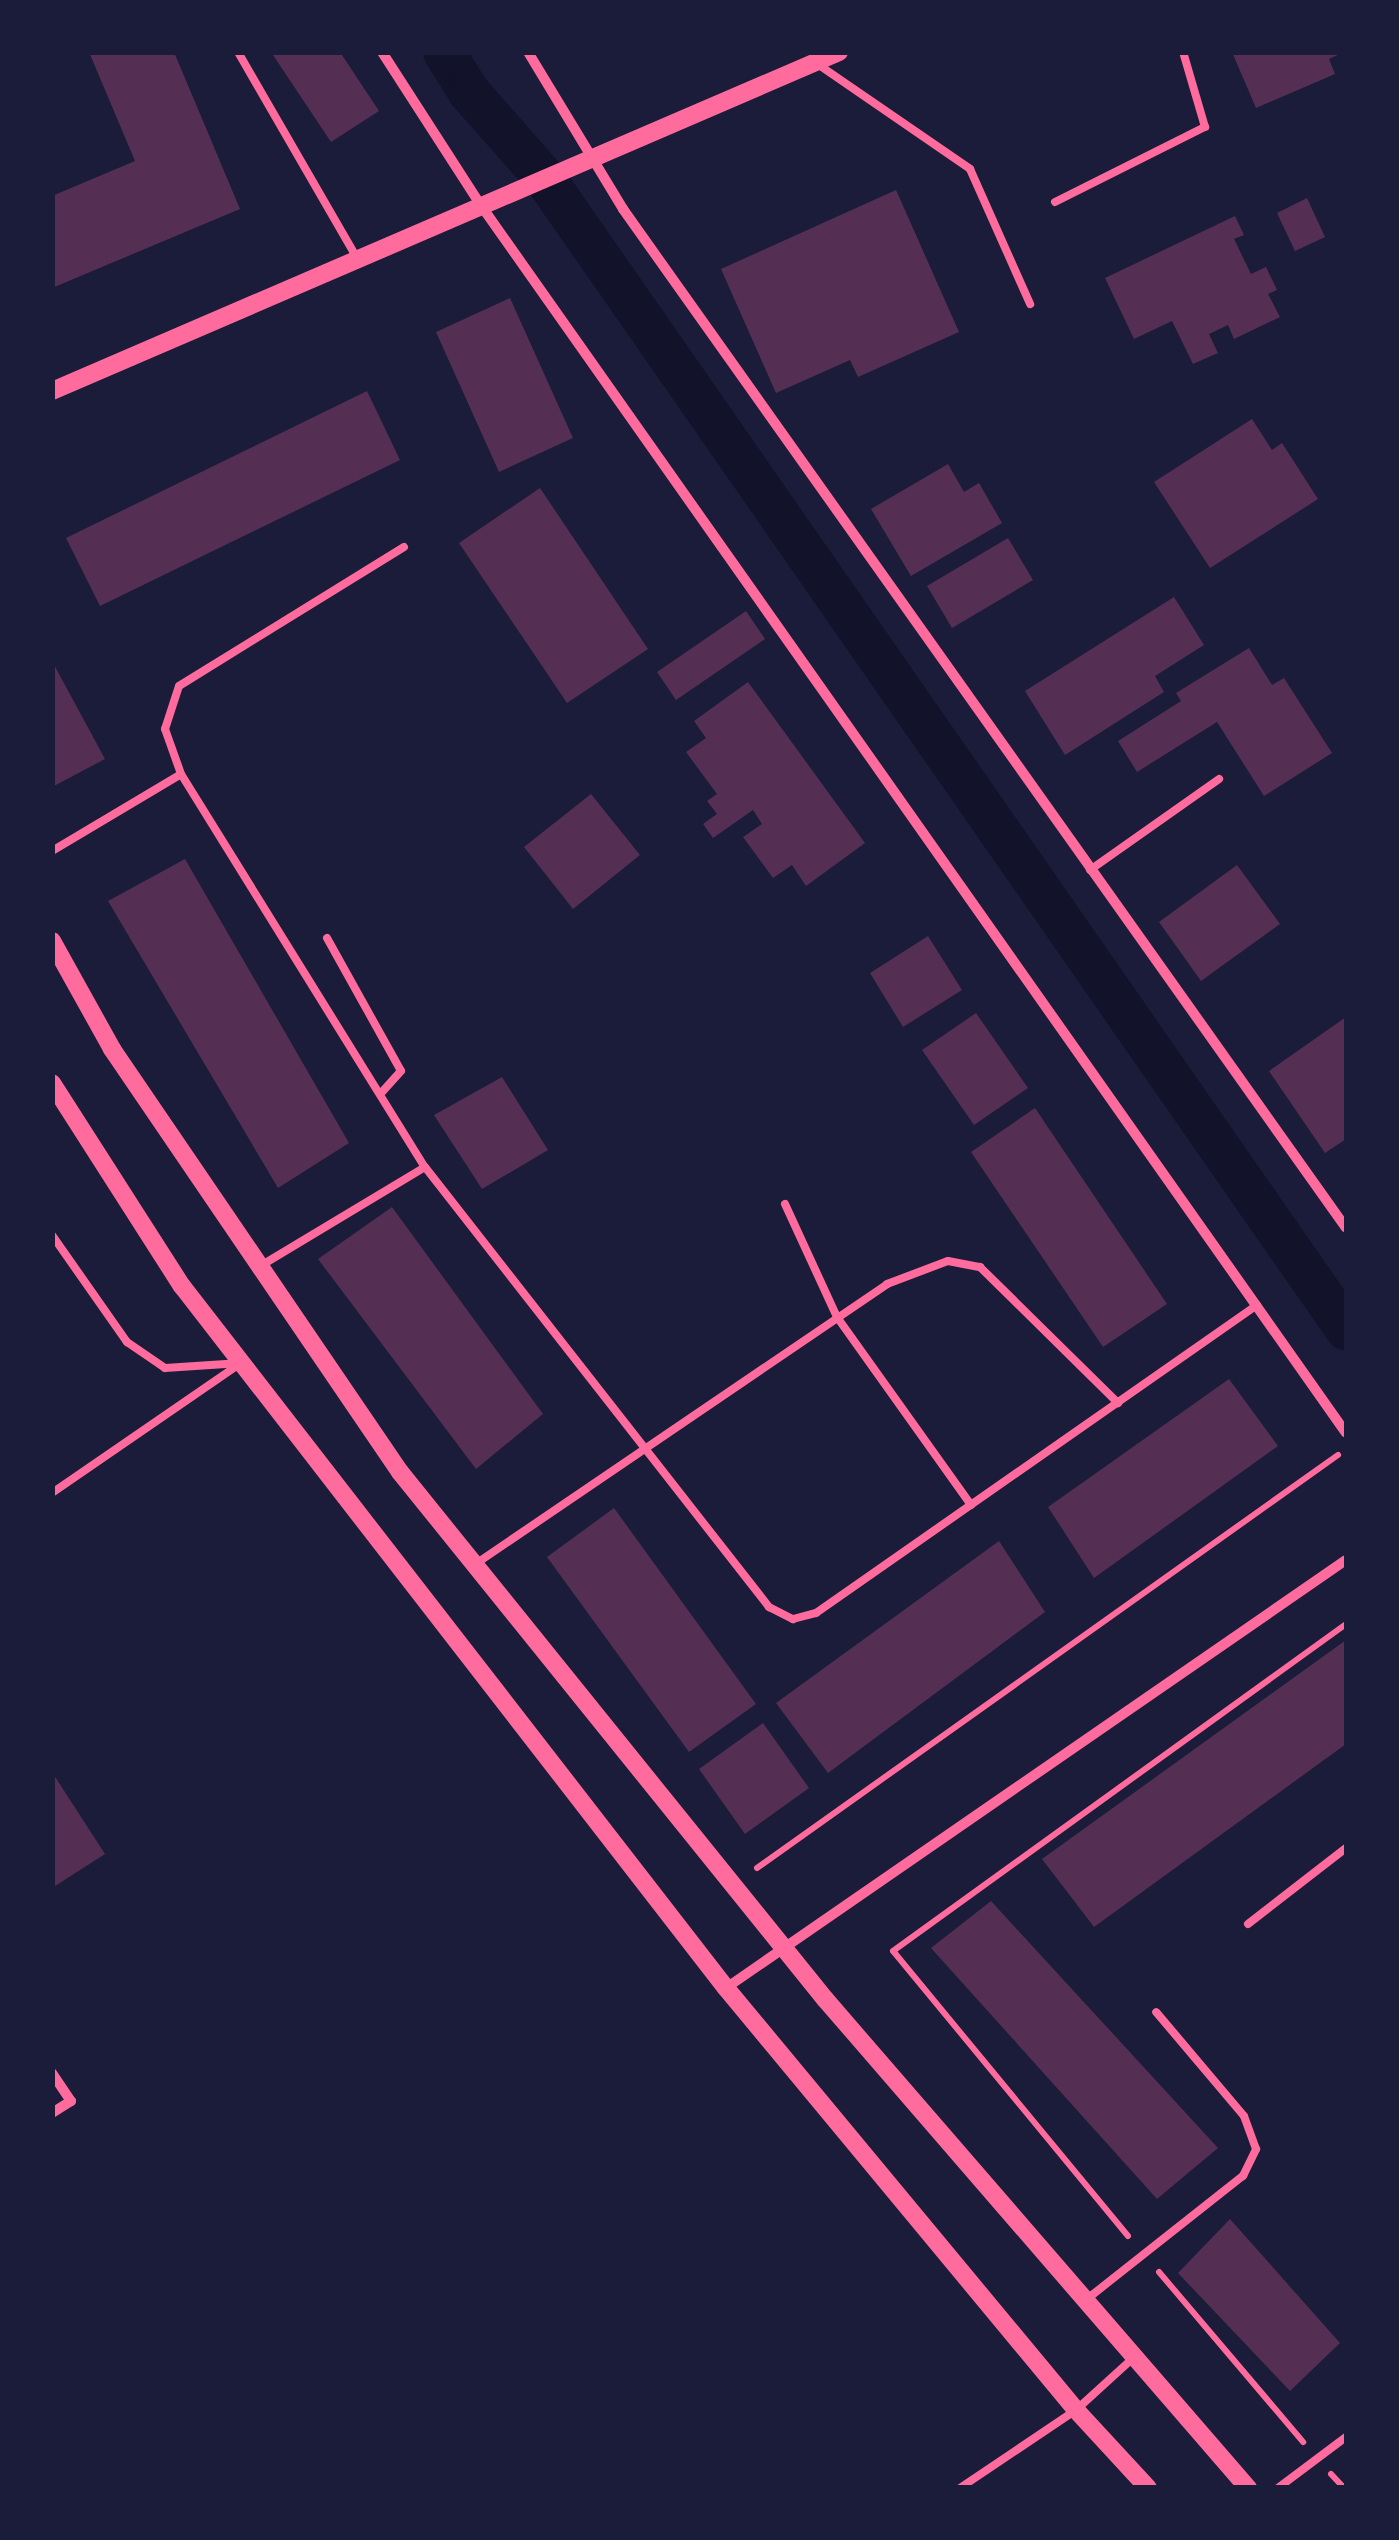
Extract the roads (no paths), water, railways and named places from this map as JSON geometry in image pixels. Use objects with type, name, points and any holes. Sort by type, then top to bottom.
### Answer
[{"type":"street","points":[[382,52],[480,204],[1346,1433]]},
{"type":"street","points":[[528,52],[623,209],[1346,1228]]},
{"type":"street","points":[[52,390],[840,52]]},
{"type":"street","points":[[52,941],[112,1049],[400,1472],[782,1948],[1132,2359],[1248,2488]]},
{"type":"street","points":[[52,1083],[182,1286],[726,1988],[1076,2410],[1148,2488]]},
{"type":"street","points":[[726,1988],[1346,1560]]},
{"type":"street","points":[[52,2074],[71,2101],[52,2113]]},
{"type":"lane","points":[[238,52],[357,258]]},
{"type":"lane","points":[[1055,202],[1206,126],[1183,52]]},
{"type":"lane","points":[[816,63],[970,170],[1030,304]]},
{"type":"lane","points":[[404,547],[178,686],[165,730],[181,774],[426,1167],[768,1607],[793,1619],[816,1613],[1256,1306]]},
{"type":"lane","points":[[52,851],[181,774]]},
{"type":"lane","points":[[1090,870],[1219,779]]},
{"type":"lane","points":[[327,938],[401,1071],[380,1094]]},
{"type":"lane","points":[[260,1267],[426,1167]]},
{"type":"lane","points":[[785,1204],[837,1317],[971,1506]]},
{"type":"lane","points":[[52,1235],[127,1342],[165,1368],[241,1363]]},
{"type":"lane","points":[[474,1565],[887,1284],[948,1261],[980,1267],[1118,1403]]},
{"type":"lane","points":[[52,1493],[241,1363]]},
{"type":"lane","points":[[1248,1924],[1346,1848]]},
{"type":"lane","points":[[1084,2302],[1243,2176],[1256,2149],[1244,2116],[1156,2012]]},
{"type":"lane","points":[[960,2488],[1076,2410],[1132,2359]]},
{"type":"lane","points":[[1278,2488],[1346,2437]]},
{"type":"waterway","points":[[444,52],[469,92],[544,177],[1346,1329]]}]
